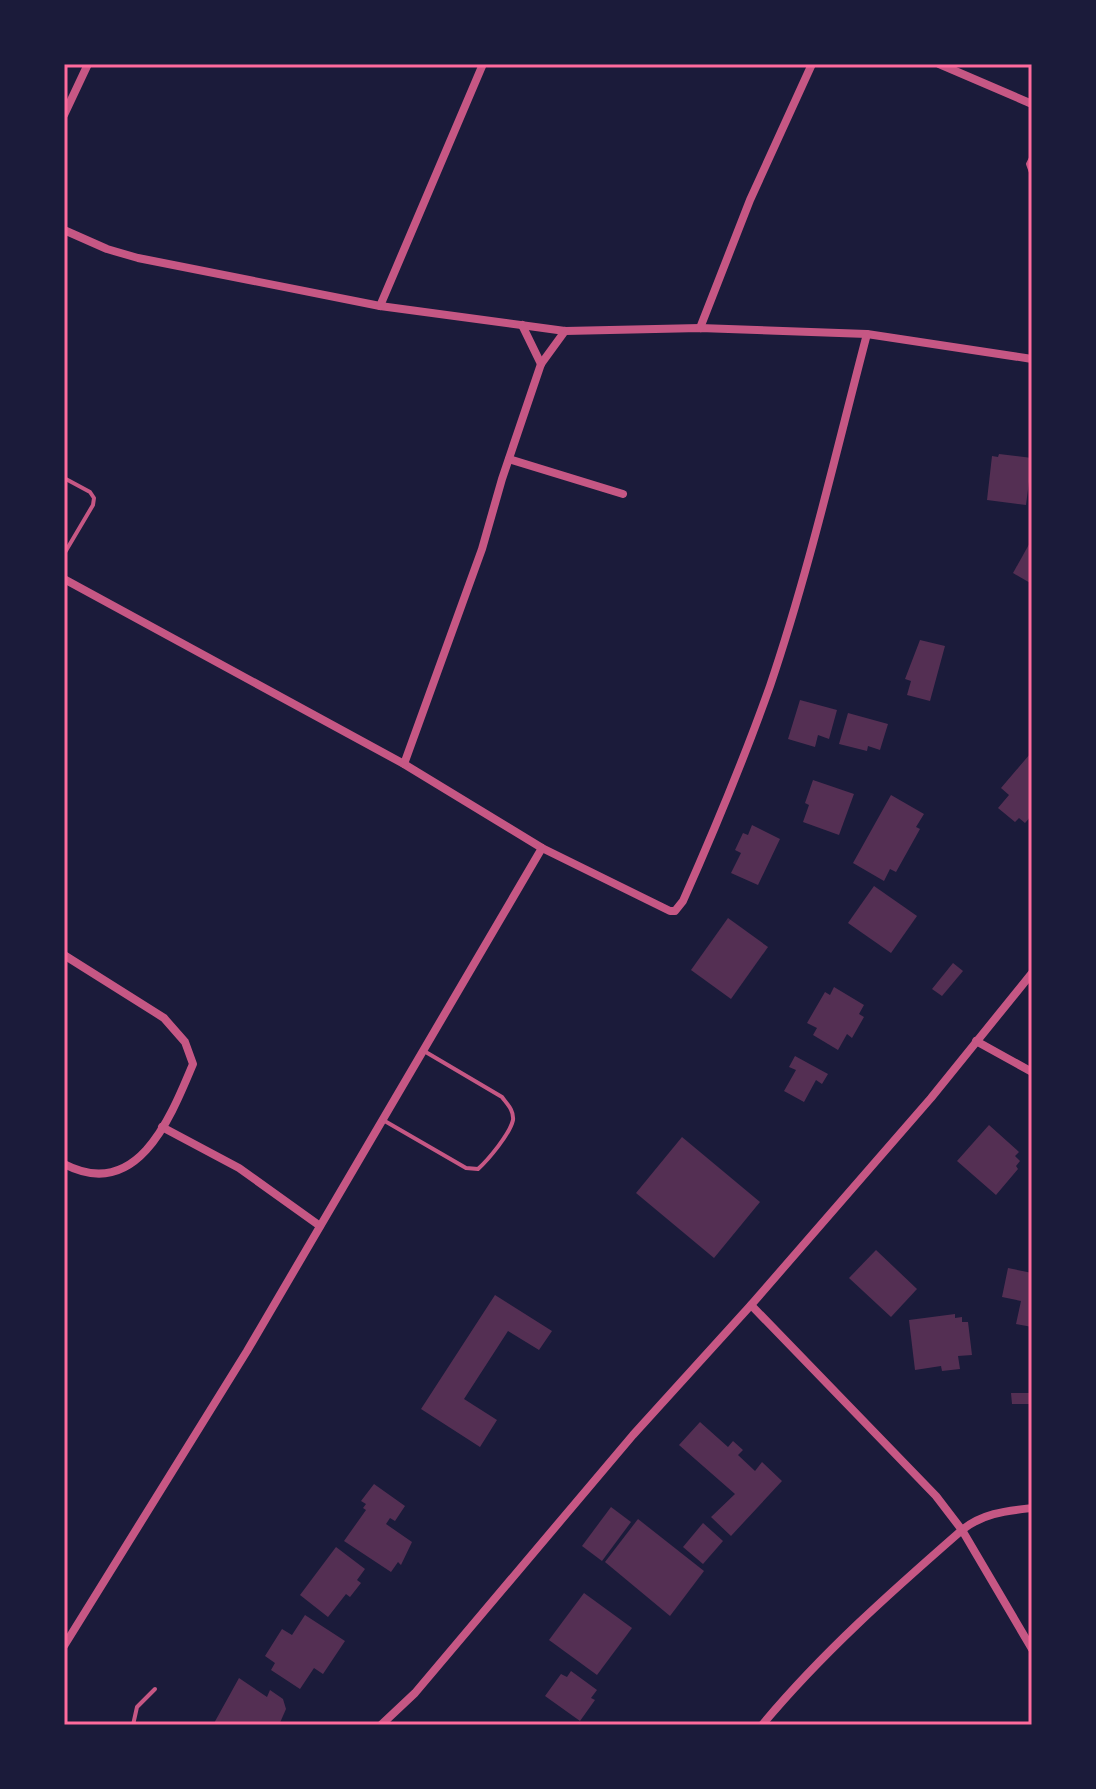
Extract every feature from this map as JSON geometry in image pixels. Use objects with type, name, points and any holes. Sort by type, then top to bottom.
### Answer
[{"type":"street","points":[[64,115],[88,64]]},
{"type":"street","points":[[380,306],[483,64]]},
{"type":"street","points":[[700,328],[750,200],[812,64]]},
{"type":"street","points":[[939,64],[1032,104]]},
{"type":"street","points":[[64,230],[107,249],[138,258],[380,306],[565,331],[700,328],[867,334],[1032,359]]},
{"type":"street","points":[[522,325],[541,364]]},
{"type":"street","points":[[404,764],[482,549],[541,364],[565,331]]},
{"type":"street","points":[[64,579],[404,764],[542,848],[673,912],[683,901],[711,838],[770,686],[820,517],[867,334]]},
{"type":"street","points":[[509,459],[623,494]]},
{"type":"street","points":[[64,1646],[247,1351],[542,848]]},
{"type":"street","points":[[64,955],[164,1018],[185,1042],[193,1064],[162,1127],[131,1166],[103,1175],[80,1173],[64,1164]]},
{"type":"street","points":[[381,1725],[415,1693],[633,1435],[931,1098],[1032,973]]},
{"type":"street","points":[[976,1041],[1032,1072]]},
{"type":"street","points":[[162,1127],[239,1168],[320,1226]]},
{"type":"street","points":[[751,1305],[918,1475],[962,1530],[1032,1649]]},
{"type":"street","points":[[762,1725],[796,1684],[861,1619],[973,1521],[1001,1511],[1032,1508]]},
{"type":"lane","points":[[1032,156],[1028,164],[1032,175]]},
{"type":"lane","points":[[64,478],[90,492],[94,498],[93,505],[64,554]]},
{"type":"lane","points":[[383,1120],[466,1168],[478,1169],[490,1158],[513,1121],[511,1108],[502,1097],[423,1050]]},
{"type":"lane","points":[[133,1725],[137,1707],[155,1689]]},
{"type":"building","points":[[999,454],[1032,458],[1026,505],[987,500],[992,456],[998,457]]},
{"type":"building","points":[[1032,539],[1032,584],[1013,573]]},
{"type":"building","points":[[920,640],[945,646],[930,701],[907,695],[911,681],[905,679]]},
{"type":"building","points":[[800,700],[837,710],[829,739],[818,735],[815,747],[788,739]]},
{"type":"building","points":[[848,713],[888,724],[880,750],[868,746],[867,751],[839,744]]},
{"type":"building","points":[[1030,754],[1032,815],[1025,823],[1019,818],[1015,822],[998,808],[1009,795],[1001,788]]},
{"type":"building","points":[[813,780],[854,794],[839,835],[803,822],[809,805],[805,803]]},
{"type":"building","points":[[891,795],[924,814],[916,827],[920,829],[896,872],[890,869],[884,881],[853,863]]},
{"type":"building","points":[[752,825],[780,839],[758,885],[731,873],[741,853],[735,850],[743,833],[748,835]]},
{"type":"building","points":[[874,886],[917,916],[891,953],[848,923]]},
{"type":"building","points":[[728,918],[768,947],[731,999],[691,970]]},
{"type":"building","points":[[953,963],[963,971],[942,996],[932,989]]},
{"type":"building","points":[[834,987],[864,1005],[859,1014],[864,1017],[852,1038],[847,1034],[838,1050],[813,1035],[817,1028],[807,1023],[825,992],[830,995]]},
{"type":"building","points":[[795,1056],[828,1074],[822,1084],[816,1080],[804,1102],[784,1091],[796,1070],[789,1067]]},
{"type":"building","points":[[989,1125],[1019,1152],[1015,1156],[1020,1161],[1016,1166],[1018,1169],[996,1195],[957,1161]]},
{"type":"building","points":[[682,1137],[760,1202],[714,1258],[636,1193]]},
{"type":"building","points":[[876,1250],[917,1289],[891,1317],[849,1278]]},
{"type":"building","points":[[1008,1268],[1032,1273],[1032,1327],[1016,1324],[1021,1301],[1002,1297]]},
{"type":"building","points":[[495,1295],[552,1331],[539,1350],[508,1331],[464,1399],[497,1420],[480,1447],[421,1409]]},
{"type":"building","points":[[955,1314],[955,1318],[962,1317],[962,1322],[968,1322],[972,1355],[958,1356],[960,1369],[942,1371],[941,1366],[915,1370],[909,1320]]},
{"type":"building","points":[[1011,1393],[1032,1393],[1032,1404],[1012,1404]]},
{"type":"building","points":[[700,1422],[728,1447],[733,1441],[743,1450],[738,1455],[755,1471],[762,1462],[782,1481],[731,1536],[711,1517],[735,1494],[679,1445]]},
{"type":"building","points":[[374,1484],[405,1506],[395,1521],[390,1518],[386,1524],[412,1542],[401,1565],[398,1562],[391,1572],[344,1541],[366,1510],[363,1508],[366,1504],[361,1501]]},
{"type":"building","points":[[611,1507],[631,1522],[602,1561],[582,1546]]},
{"type":"building","points":[[638,1519],[704,1571],[670,1616],[605,1562]]},
{"type":"building","points":[[703,1523],[723,1541],[703,1564],[683,1547]]},
{"type":"building","points":[[336,1547],[365,1569],[357,1580],[361,1583],[350,1597],[346,1594],[328,1617],[300,1595]]},
{"type":"building","points":[[584,1593],[632,1628],[597,1675],[549,1640]]},
{"type":"building","points":[[305,1615],[345,1641],[323,1674],[314,1668],[300,1689],[271,1670],[275,1663],[265,1656],[282,1629],[292,1635]]},
{"type":"building","points":[[571,1671],[597,1690],[591,1698],[595,1700],[580,1721],[545,1696],[561,1674],[567,1677]]},
{"type":"building","points":[[239,1678],[267,1697],[270,1690],[283,1699],[286,1709],[279,1725],[213,1725]]}]
